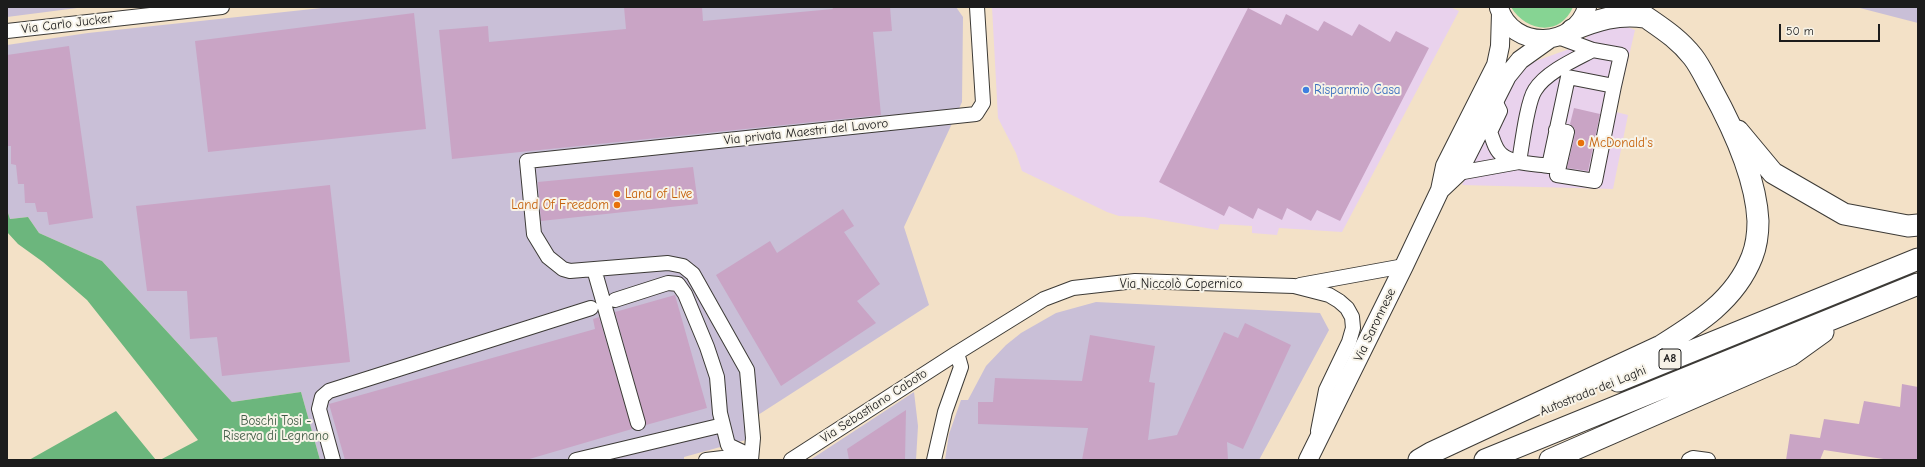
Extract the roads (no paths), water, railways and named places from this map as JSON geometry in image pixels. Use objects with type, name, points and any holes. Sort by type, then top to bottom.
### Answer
[{"type":"highway","points":[[1559,36],[1610,16],[1639,12],[1671,34],[1692,56],[1731,123],[1773,173],[1844,214],[1908,226],[1918,225]]},
{"type":"highway","points":[[1419,460],[1660,346],[1696,325],[1716,309],[1732,291],[1752,256],[1758,222],[1751,182],[1731,123]]},
{"type":"highway","name":"Autostrada dei Laghi","points":[[1423,460],[1918,259]]},
{"type":"highway","name":"Autostrada dei Laghi","points":[[1485,460],[1918,284]]},
{"type":"highway","points":[[1550,460],[1791,355],[1852,311]]},
{"type":"main road","name":"Via Saronnese","points":[[1440,190],[1458,173],[1507,76],[1520,60],[1559,36],[1582,18],[1587,7]]},
{"type":"main road","name":"Via Saronnese","points":[[1311,454],[1404,266],[1440,190],[1445,166],[1496,65],[1500,46],[1496,9]]},
{"type":"main road","points":[[1496,9],[1515,31],[1523,36],[1559,36]]},
{"type":"street","name":"Via Carlo Jucker","points":[[7,31],[118,13],[222,7]]},
{"type":"street","name":"Via privata Maestri del Lavoro","points":[[594,269],[570,271],[563,269],[548,257],[534,234],[528,161],[976,114],[983,103],[977,7]]},
{"type":"street","points":[[1556,130],[1566,132],[1557,175],[1595,181],[1621,55],[1593,50],[1559,36]]},
{"type":"street","points":[[1519,162],[1531,101],[1535,89],[1550,74],[1593,50]]},
{"type":"street","points":[[1495,101],[1500,111],[1490,132],[1495,145],[1502,155],[1519,162],[1549,166],[1568,77],[1614,86]]},
{"type":"street","points":[[1458,173],[1519,162]]},
{"type":"street","points":[[615,300],[668,283],[678,284],[686,294],[707,346],[717,377],[720,413],[728,445],[751,458],[752,438],[747,370],[693,274],[683,266],[668,263],[594,269],[638,423]]},
{"type":"street","name":"Via Niccolò Copernico","points":[[1294,286],[1404,266]]},
{"type":"street","name":"Via Niccolò Copernico","points":[[957,353],[1044,299],[1073,288],[1135,281],[1294,286],[1329,294],[1339,300],[1347,308],[1352,317],[1354,328],[1349,342],[1326,390],[1311,454]]},
{"type":"street","points":[[333,460],[319,408],[322,397],[329,391],[591,308]]},
{"type":"street","points":[[934,460],[944,412],[961,367],[957,353]]},
{"type":"street","name":"Via Sebastiano Caboto","points":[[791,460],[957,353]]},
{"type":"street","points":[[576,460],[723,425]]},
{"type":"street","points":[[706,460],[731,457],[737,460]]},
{"type":"street","points":[[1689,460],[1693,458],[1708,460]]},
{"type":"place","name":"Risparmio Casa","points":[[1306,90]]},
{"type":"place","name":"McDonald's","points":[[1581,143]]},
{"type":"place","name":"Land of Live","points":[[617,194]]},
{"type":"place","name":"Land Of Freedom","points":[[617,205]]},
{"type":"park label","name":"Boschi Tosi - Riserva di Legnano","points":[[276,428]]}]
